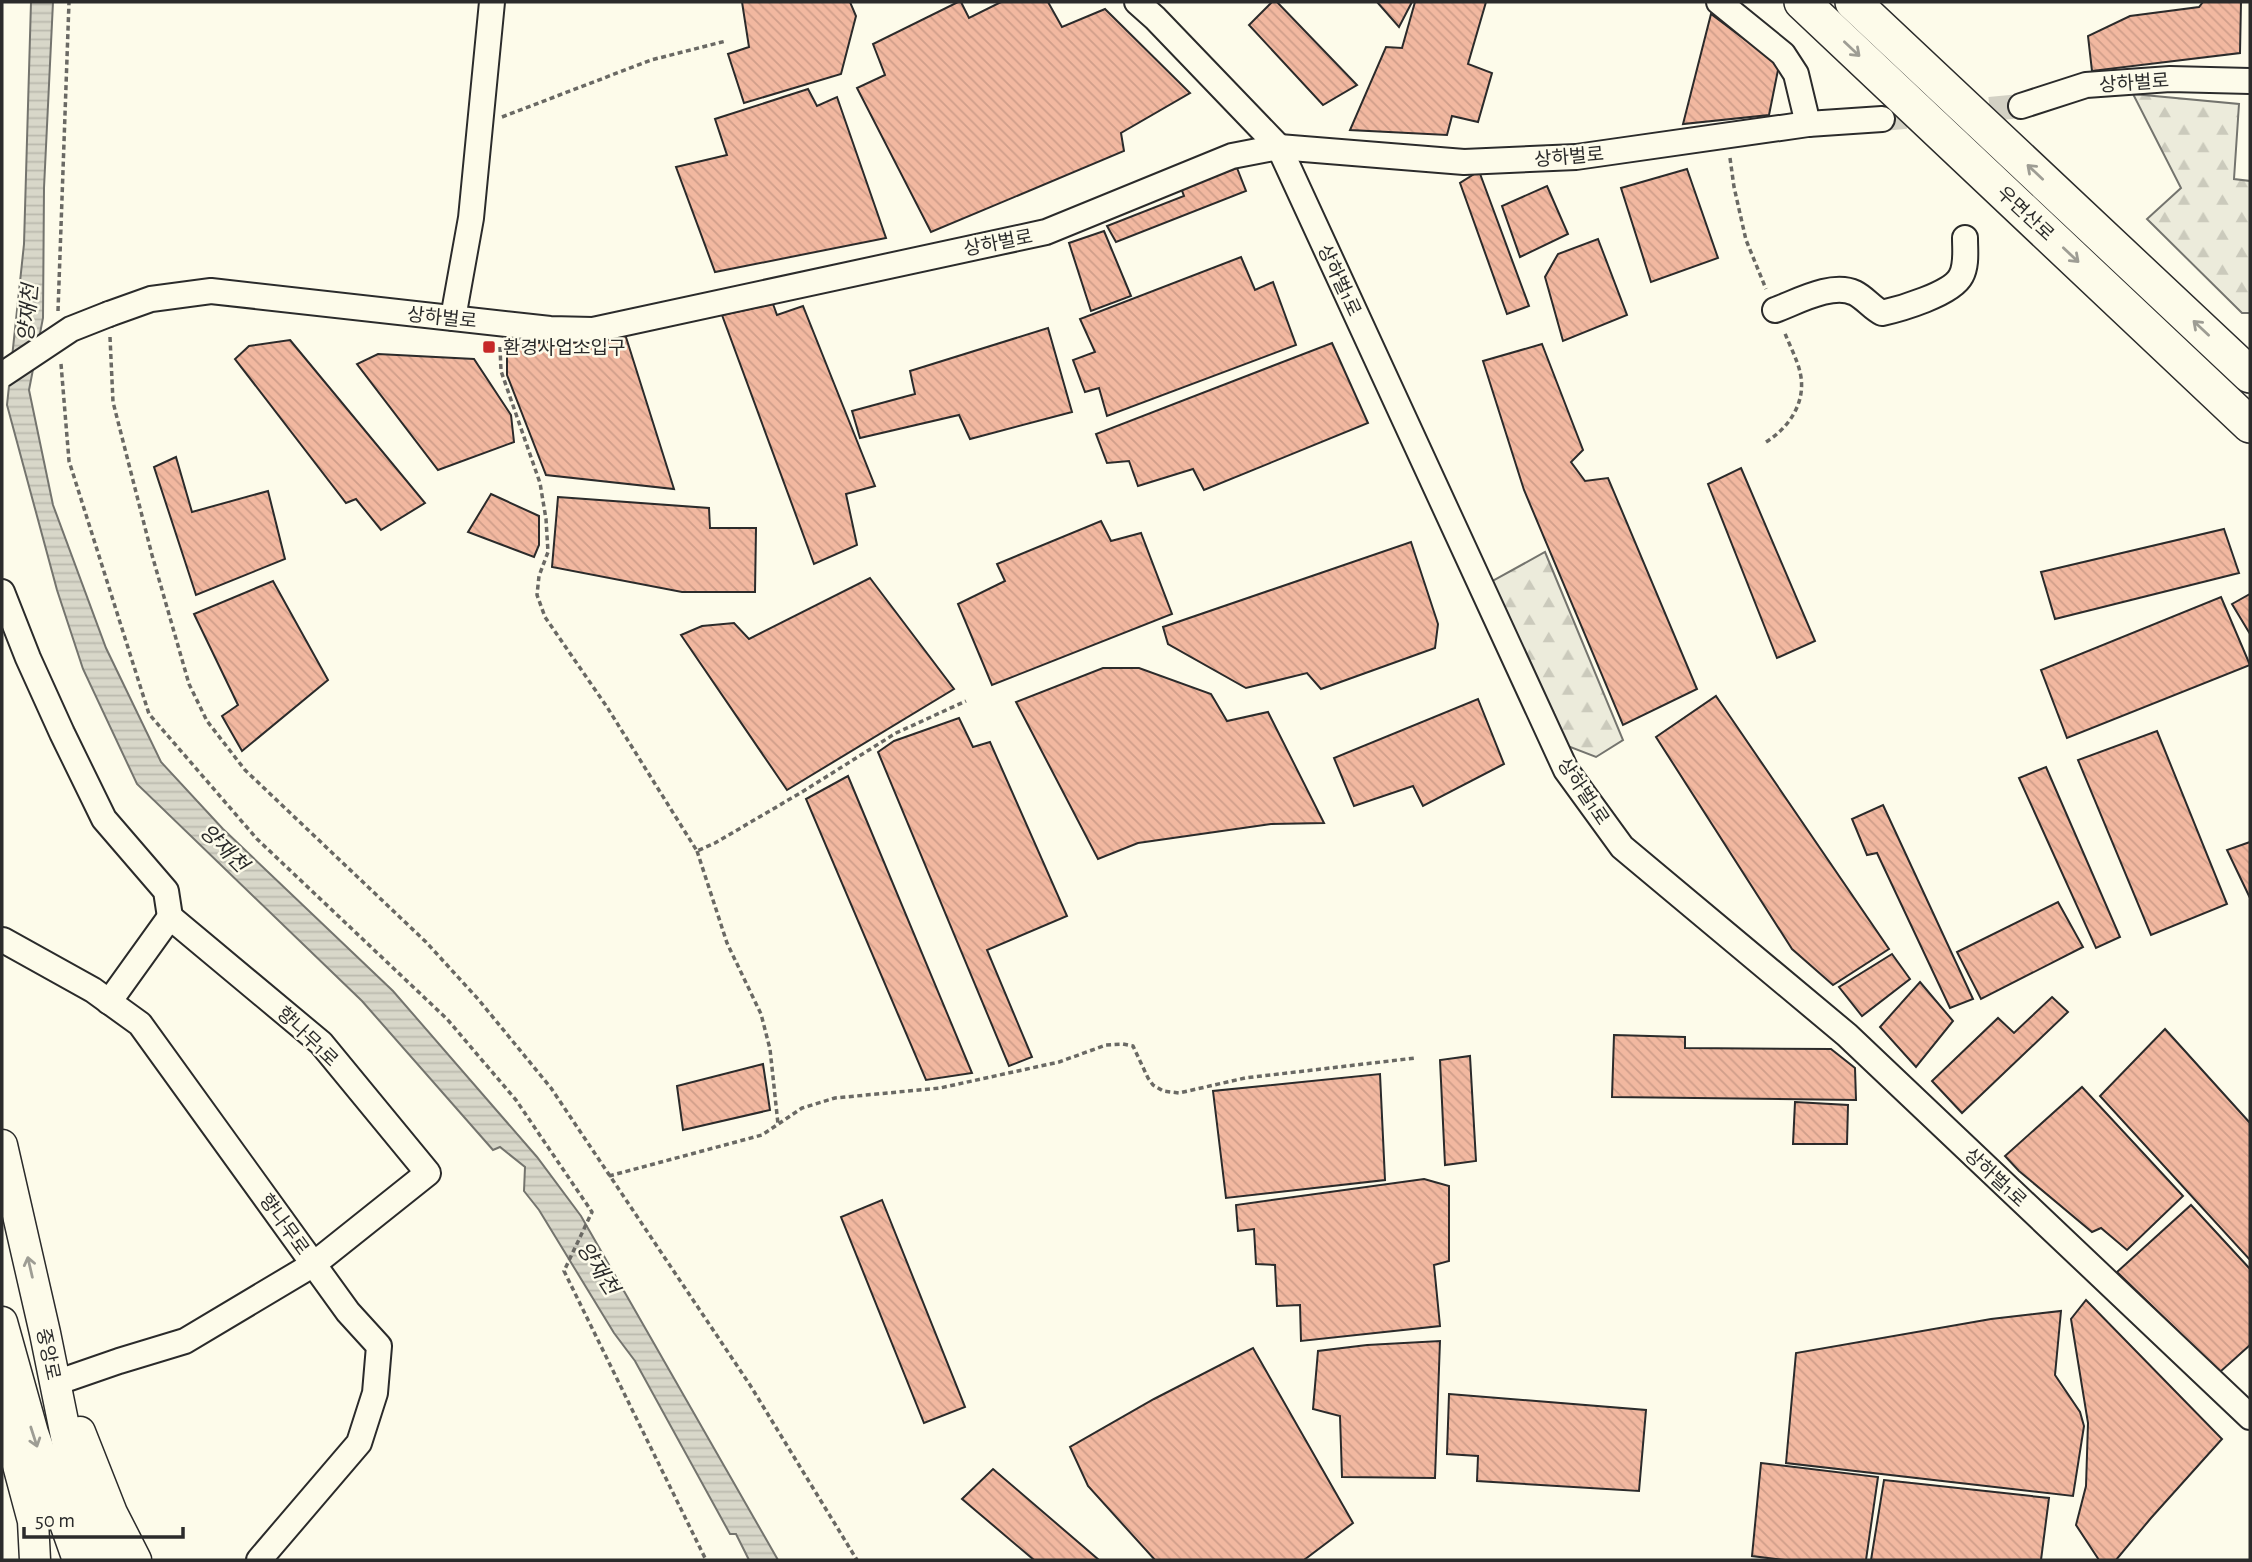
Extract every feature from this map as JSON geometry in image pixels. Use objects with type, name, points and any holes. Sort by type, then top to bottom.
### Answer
[{"type":"highway","name":"우면산로","points":[[1802,2],[2250,425]]},
{"type":"highway","name":"우면산로","points":[[1853,2],[2250,375]]},
{"type":"highway","points":[[1870,2],[1948,92]]},
{"type":"main road","name":"중앙로","points":[[2,1145],[45,1333],[79,1500],[106,1560]]},
{"type":"main road","name":"중앙로","points":[[2,1323],[33,1433],[78,1560]]},
{"type":"main road","points":[[2,1323],[10,1434],[33,1521],[50,1560]]},
{"type":"main road","points":[[45,1333],[67,1379],[78,1426],[89,1457],[112,1513],[136,1560]]},
{"type":"main road","points":[[33,1521],[35,1560]]},
{"type":"street","points":[[453,318],[471,218],[492,2]]},
{"type":"street","name":"상하벌1로","points":[[1137,2],[1279,147],[1566,770],[1622,847],[1847,1035],[2250,1417]]},
{"type":"street","points":[[1719,2],[1783,54],[1796,74],[1808,124]]},
{"type":"street","name":"상하벌로","points":[[2021,106],[2086,85],[2170,79],[2250,81]]},
{"type":"street","name":"상하벌로","points":[[2,375],[71,328],[151,299],[211,291],[499,324],[593,330],[1046,232],[1232,156],[1279,147],[1476,162],[1576,157],[1808,124],[1882,120]]},
{"type":"street","points":[[1775,310],[1842,289],[1858,294],[1870,307],[1882,313],[1902,309],[1951,287],[1961,278],[1966,261],[1965,238]]},
{"type":"street","points":[[2,592],[39,683],[104,819],[166,891],[170,917],[109,1002]]},
{"type":"street","name":"향나무1로","points":[[170,917],[321,1043],[428,1174],[314,1264]]},
{"type":"street","name":"향나무로","points":[[3,940],[93,990],[141,1024],[348,1312],[379,1346],[375,1393],[359,1443],[259,1560]]},
{"type":"street","points":[[67,1379],[185,1342],[314,1264]]},
{"type":"path","points":[[58,316],[69,2]]},
{"type":"path","points":[[480,125],[651,60],[726,41]]},
{"type":"path","points":[[109,313],[113,402],[152,555],[189,684],[207,721],[245,770],[426,942],[478,999],[551,1088],[750,1385],[857,1560]]},
{"type":"path","points":[[499,324],[501,371],[540,483],[546,519],[548,552],[539,576],[537,595],[545,617],[607,707],[697,850],[727,943],[761,1014],[770,1049],[778,1124]]},
{"type":"path","points":[[60,356],[69,461],[149,714],[257,839],[447,1019],[516,1100],[592,1212],[564,1271],[706,1560]]},
{"type":"path","points":[[697,850],[715,843],[802,792],[896,733],[966,701]]},
{"type":"path","points":[[609,1176],[762,1135],[802,1108],[835,1098],[940,1088],[987,1079],[1059,1062],[1106,1045],[1133,1046],[1153,1085],[1163,1091],[1179,1093],[1245,1078],[1415,1058]]},
{"type":"green space","points":[[2133,94],[2239,104],[2234,179],[2250,181],[2250,313],[2242,313],[2147,219],[2181,188]]},
{"type":"green space","points":[[1545,552],[1623,740],[1596,757],[1565,745],[1489,583]]},
{"type":"water","name":"양재천","points":[[31,2],[53,2],[44,188],[43,318],[29,390],[53,505],[106,648],[161,762],[223,829],[393,991],[537,1157],[581,1216],[778,1560],[749,1560],[736,1534],[730,1534],[635,1361],[614,1333],[539,1210],[524,1191],[525,1167],[500,1147],[493,1150],[362,1001],[137,784],[83,669],[57,590],[7,405],[24,244]]},
{"type":"building","points":[[742,2],[850,2],[856,16],[841,74],[744,103],[728,54],[749,47]]},
{"type":"building","points":[[961,2],[969,18],[1001,2],[1048,2],[1062,27],[1105,9],[1190,93],[1121,133],[1124,151],[931,232],[857,88],[885,75],[873,44]]},
{"type":"building","points":[[1272,2],[1277,2],[1357,85],[1323,105],[1249,25]]},
{"type":"building","points":[[1377,2],[1412,2],[1399,27]]},
{"type":"building","points":[[1415,2],[1486,2],[1468,64],[1492,73],[1478,122],[1452,116],[1447,135],[1350,130],[1386,47],[1402,48]]},
{"type":"building","points":[[2203,2],[2241,2],[2240,53],[2092,71],[2088,36],[2130,16],[2199,7]]},
{"type":"building","points":[[1711,14],[1779,65],[1769,115],[1683,124]]},
{"type":"building","points":[[808,89],[817,106],[837,97],[886,238],[715,272],[676,167],[727,155],[715,119]]},
{"type":"building","points":[[1237,168],[1246,191],[1116,242],[1107,226],[1184,196],[1181,188]]},
{"type":"building","points":[[1687,169],[1718,258],[1651,282],[1621,188]]},
{"type":"building","points":[[1479,171],[1529,306],[1507,314],[1460,183]]},
{"type":"building","points":[[1547,186],[1568,234],[1520,257],[1502,206]]},
{"type":"building","points":[[1104,231],[1131,296],[1091,311],[1069,243]]},
{"type":"building","points":[[1598,239],[1627,315],[1563,341],[1545,277],[1558,254]]},
{"type":"building","points":[[1241,257],[1255,290],[1273,282],[1296,345],[1107,416],[1099,388],[1085,392],[1073,360],[1095,352],[1080,319]]},
{"type":"building","points":[[773,304],[777,315],[803,306],[875,486],[846,494],[857,545],[814,564],[722,315]]},
{"type":"building","points":[[1048,328],[1072,412],[970,439],[959,415],[860,438],[852,411],[915,394],[910,371]]},
{"type":"building","points":[[625,334],[674,489],[546,475],[507,375],[507,346]]},
{"type":"building","points":[[290,340],[425,503],[381,530],[356,499],[346,503],[235,359],[249,346]]},
{"type":"building","points":[[1332,343],[1368,423],[1204,490],[1193,469],[1138,486],[1129,461],[1107,463],[1096,434]]},
{"type":"building","points":[[1542,344],[1583,450],[1571,462],[1585,481],[1608,478],[1697,689],[1623,725],[1524,490],[1483,361]]},
{"type":"building","points":[[378,354],[474,359],[511,415],[514,442],[438,470],[357,364]]},
{"type":"building","points":[[176,457],[192,512],[268,491],[285,559],[196,595],[154,467]]},
{"type":"building","points":[[1741,468],[1815,641],[1777,658],[1708,484]]},
{"type":"building","points":[[491,494],[539,516],[539,545],[534,557],[468,532]]},
{"type":"building","points":[[558,497],[709,508],[710,528],[756,528],[755,592],[682,592],[552,567]]},
{"type":"building","points":[[1101,521],[1111,541],[1141,533],[1172,614],[992,685],[958,604],[1005,581],[997,564]]},
{"type":"building","points":[[2224,529],[2239,573],[2055,619],[2041,572]]},
{"type":"building","points":[[1411,542],[1438,624],[1435,648],[1321,689],[1307,673],[1246,688],[1168,644],[1163,627]]},
{"type":"building","points":[[870,578],[954,689],[787,790],[681,635],[702,626],[734,623],[749,639]]},
{"type":"building","points":[[273,581],[328,680],[242,751],[222,716],[238,705],[194,614]]},
{"type":"building","points":[[2250,594],[2250,634],[2232,604]]},
{"type":"building","points":[[2221,597],[2250,665],[2067,738],[2041,670]]},
{"type":"building","points":[[1103,668],[1139,668],[1211,694],[1227,721],[1268,712],[1324,823],[1271,824],[1138,843],[1098,859],[1016,702]]},
{"type":"building","points":[[1716,696],[1889,949],[1833,985],[1792,949],[1656,737]]},
{"type":"building","points":[[1478,699],[1504,764],[1423,806],[1413,786],[1354,806],[1334,758]]},
{"type":"building","points":[[959,718],[973,747],[990,742],[1067,916],[987,950],[1032,1057],[1009,1066],[878,752],[894,741]]},
{"type":"building","points":[[2157,731],[2227,904],[2151,935],[2078,760]]},
{"type":"building","points":[[2046,767],[2120,937],[2096,948],[2019,778]]},
{"type":"building","points":[[848,776],[972,1073],[926,1080],[806,799]]},
{"type":"building","points":[[1883,805],[1973,999],[1950,1008],[1877,853],[1867,855],[1852,819]]},
{"type":"building","points":[[2250,842],[2250,898],[2227,850]]},
{"type":"building","points":[[2058,902],[2083,947],[1981,999],[1957,952]]},
{"type":"building","points":[[1892,954],[1910,979],[1862,1016],[1839,987]]},
{"type":"building","points":[[1920,982],[1953,1021],[1916,1067],[1880,1027]]},
{"type":"building","points":[[2052,997],[2068,1012],[1962,1113],[1932,1081],[1998,1018],[2014,1033]]},
{"type":"building","points":[[2165,1029],[2250,1123],[2250,1260],[2100,1096]]},
{"type":"building","points":[[1614,1035],[1685,1037],[1685,1048],[1831,1049],[1855,1068],[1856,1100],[1612,1097]]},
{"type":"building","points":[[1470,1056],[1476,1161],[1445,1165],[1440,1060]]},
{"type":"building","points":[[763,1064],[770,1110],[683,1130],[677,1086]]},
{"type":"building","points":[[1380,1074],[1385,1180],[1226,1198],[1213,1091]]},
{"type":"building","points":[[2082,1087],[2183,1196],[2127,1250],[2101,1228],[2092,1232],[2005,1156]]},
{"type":"building","points":[[1795,1102],[1848,1105],[1847,1144],[1793,1144]]},
{"type":"building","points":[[1424,1179],[1449,1186],[1449,1261],[1434,1265],[1440,1326],[1301,1341],[1300,1305],[1277,1306],[1275,1265],[1256,1264],[1254,1229],[1238,1231],[1236,1205]]},
{"type":"building","points":[[882,1200],[965,1407],[924,1423],[841,1217]]},
{"type":"building","points":[[2191,1205],[2250,1269],[2250,1345],[2220,1372],[2117,1272]]},
{"type":"building","points":[[2086,1300],[2222,1439],[2116,1560],[2099,1560],[2076,1525],[2086,1486],[2088,1423],[2071,1319]]},
{"type":"building","points":[[2061,1311],[2055,1375],[2080,1412],[2084,1426],[2073,1496],[1786,1463],[1796,1353],[1991,1319]]},
{"type":"building","points":[[1440,1341],[1435,1478],[1342,1477],[1340,1416],[1313,1409],[1318,1351]]},
{"type":"building","points":[[1253,1348],[1353,1523],[1304,1560],[1155,1560],[1088,1486],[1070,1447],[1154,1399]]},
{"type":"building","points":[[1449,1394],[1646,1410],[1639,1491],[1477,1481],[1478,1456],[1447,1454]]},
{"type":"building","points":[[1761,1463],[1878,1477],[1866,1560],[1785,1560],[1752,1556]]},
{"type":"building","points":[[993,1469],[1099,1560],[1034,1560],[962,1499]]},
{"type":"building","points":[[1884,1480],[2049,1498],[2041,1560],[1871,1560]]},
{"type":"tunnel","points":[[1882,119],[2021,106]]},
{"type":"place","name":"환경사업소입구","points":[[489,347]]}]
